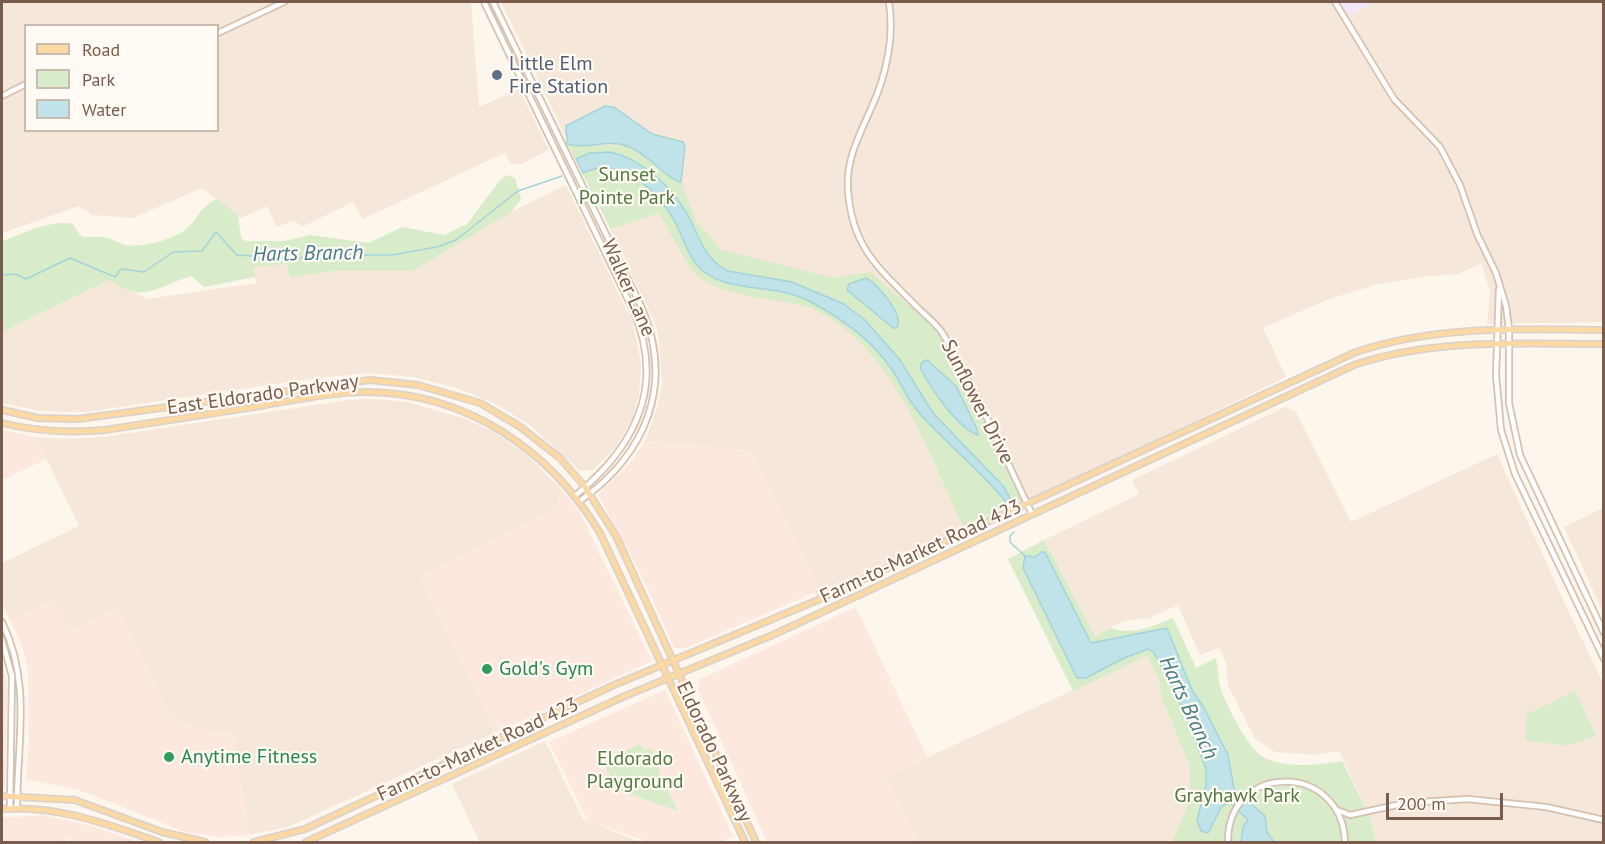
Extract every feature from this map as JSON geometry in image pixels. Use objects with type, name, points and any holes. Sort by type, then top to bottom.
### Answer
[{"type":"main road","name":"Farm-to-Market Road 423","points":[[254,843],[305,829],[423,776],[614,685],[818,600],[1356,352],[1427,334],[1509,329],[1604,330]]},
{"type":"main road","name":"Farm-to-Market Road 423","points":[[306,843],[668,678],[723,657],[1354,365],[1412,349],[1496,344],[1604,344]]},
{"type":"main road","name":"East Eldorado Parkway","points":[[2,410],[38,418],[78,419],[138,413],[336,382],[370,380],[418,385],[480,403],[519,426],[560,458],[585,487],[616,536],[673,662]]},
{"type":"main road","name":"East Eldorado Parkway","points":[[2,423],[33,430],[76,432],[366,392],[417,397],[462,410],[506,432],[546,463],[576,495],[600,533],[663,666]]},
{"type":"main road","points":[[622,579],[633,574]]},
{"type":"main road","points":[[818,600],[823,611]]},
{"type":"main road","name":"Eldorado Parkway","points":[[673,662],[756,843]]},
{"type":"main road","name":"Eldorado Parkway","points":[[663,666],[745,843]]},
{"type":"main road","points":[[556,714],[562,726]]},
{"type":"main road","points":[[423,776],[428,787]]},
{"type":"main road","points":[[724,797],[733,793]]},
{"type":"main road","points":[[2,796],[75,800],[162,832],[205,843]]},
{"type":"main road","points":[[2,809],[33,807],[72,814],[159,842],[162,832]]},
{"type":"street","points":[[219,33],[284,2]]},
{"type":"street","name":"Walker Lane","points":[[484,2],[625,292],[644,341],[647,363],[646,386],[633,432],[614,459],[576,495]]},
{"type":"street","name":"Walker Lane","points":[[493,2],[641,306],[652,336],[655,381],[647,420],[624,462],[580,501]]},
{"type":"street","name":"Sunflower Drive","points":[[889,2],[889,45],[881,83],[856,138],[850,162],[848,188],[851,214],[861,246],[941,332],[1032,514]]},
{"type":"street","points":[[1335,2],[1394,99],[1431,136],[1449,162],[1477,234],[1496,273],[1506,306],[1510,344],[1509,403],[1520,455],[1604,633]]},
{"type":"street","points":[[2,96],[24,85]]},
{"type":"street","points":[[1499,286],[1496,330],[1497,402],[1509,458],[1604,659]]},
{"type":"street","points":[[2,626],[16,655],[21,686],[17,808]]},
{"type":"street","points":[[2,640],[12,676],[10,808]]},
{"type":"street","points":[[1228,843],[1229,826],[1234,813],[1250,793],[1268,784],[1294,781],[1310,786],[1325,795],[1337,810],[1344,828],[1345,843]]},
{"type":"street","points":[[1337,810],[1345,814],[1355,814],[1406,803],[1468,799],[1546,807],[1604,820]]},
{"type":"street","points":[[1344,828],[1347,819],[1355,814]]},
{"type":"shaded area","points":[[2,2],[471,2],[479,107],[519,89],[549,150],[520,165],[510,163],[505,153],[363,219],[353,202],[306,225],[301,226],[294,220],[277,227],[267,206],[241,218],[202,188],[133,218],[93,215],[79,206],[2,233]]},
{"type":"shaded area","points":[[501,2],[1340,2],[1350,15],[1373,2],[1603,2],[1603,322],[1487,324],[1490,291],[1481,264],[1458,274],[1379,284],[1329,299],[1263,328],[1286,377],[1027,503],[818,600],[744,450],[645,441],[658,405],[662,382],[659,340],[655,323]]},
{"type":"shaded area","points":[[1340,2],[1373,2],[1350,16]]},
{"type":"shaded area","points":[[566,185],[633,323],[641,365],[639,393],[633,419],[615,448],[593,470],[580,471],[531,426],[496,404],[457,388],[413,377],[369,373],[308,379],[86,412],[40,411],[2,403],[2,332],[109,280],[147,299],[256,283],[253,267],[287,264],[290,278],[334,271],[413,271],[509,213]]},
{"type":"shaded area","points":[[349,400],[407,402],[466,419],[495,433],[526,454],[561,489],[556,509],[420,576],[495,733],[288,827],[249,835],[234,734],[207,731],[171,718],[118,609],[71,631],[55,599],[10,621],[2,603],[2,563],[79,526],[36,437],[63,439],[103,437]]},
{"type":"shaded area","points":[[1285,407],[1296,412],[1351,522],[1497,454],[1603,683],[1603,842],[1376,842],[1370,816],[1339,751],[1316,755],[1275,752],[1255,739],[1228,685],[1226,662],[1219,648],[1200,655],[1178,605],[1149,618],[1124,621],[1094,636],[1044,540],[1139,494],[1132,480]]},
{"type":"shaded area","points":[[2,430],[36,437],[47,459],[2,480]]},
{"type":"shaded area","points":[[645,441],[744,450],[751,454],[758,462],[820,590],[686,648],[674,648],[646,585],[598,494],[630,463]]},
{"type":"shaded area","points":[[561,489],[579,511],[652,661],[495,733],[420,576],[556,509]]},
{"type":"shaded area","points":[[1603,508],[1603,612],[1564,527]]},
{"type":"shaded area","points":[[55,599],[71,631],[118,608],[171,718],[207,731],[234,734],[249,835],[221,837],[188,833],[77,789],[26,780],[29,743],[28,670],[22,645],[10,621]]},
{"type":"shaded area","points":[[856,607],[927,757],[887,776],[918,842],[767,842],[697,687],[700,685],[698,680]]},
{"type":"shaded area","points":[[2,654],[7,690],[5,785],[2,791]]},
{"type":"shaded area","points":[[1147,656],[1159,680],[1161,696],[1190,767],[1189,801],[1172,842],[918,842],[887,776]]},
{"type":"shaded area","points":[[665,690],[733,836],[720,842],[649,842],[588,821],[549,742]]},
{"type":"shaded area","points":[[545,741],[583,819],[640,842],[477,842],[479,841],[452,784]]},
{"type":"shaded area","points":[[44,815],[92,826],[138,842],[71,842],[69,838],[60,842],[2,842],[2,818]]},
{"type":"green space","name":"Sunset Pointe Park","points":[[567,144],[628,146],[681,182],[696,221],[722,250],[833,278],[871,272],[940,333],[1021,500],[963,526],[912,416],[879,364],[859,342],[837,323],[809,307],[748,296],[707,282],[697,275],[687,263],[659,213],[611,229]]},
{"type":"green space","points":[[507,175],[515,178],[521,199],[510,213],[413,271],[334,271],[290,278],[287,264],[253,267],[255,277],[204,287],[192,276],[146,292],[131,291],[109,280],[2,332],[2,241],[37,228],[64,223],[73,224],[85,237],[106,238],[132,246],[155,243],[184,231],[205,206],[217,199],[238,215],[241,238],[246,241],[284,241],[310,235],[369,243],[402,227],[444,235],[467,224],[500,180]]},
{"type":"green space","name":"Grayhawk Park","points":[[1044,540],[1095,636],[1111,628],[1134,630],[1150,627],[1173,618],[1196,668],[1216,658],[1220,686],[1226,703],[1244,736],[1257,753],[1272,761],[1292,765],[1342,761],[1370,816],[1376,842],[1172,842],[1189,801],[1190,767],[1161,696],[1159,680],[1147,656],[1073,691],[1008,559]]},
{"type":"green space","points":[[1575,691],[1596,736],[1567,746],[1525,740],[1527,714]]},
{"type":"green space","name":"Eldorado Playground","points":[[640,744],[644,750],[652,748],[654,758],[659,765],[659,773],[678,811],[617,790],[603,762]]},
{"type":"water","points":[[605,106],[614,107],[652,134],[683,142],[685,146],[681,182],[670,177],[635,149],[627,146],[567,144],[566,126]]},
{"type":"water","points":[[610,152],[622,155],[654,174],[672,192],[686,212],[707,253],[720,266],[728,271],[792,282],[844,304],[865,320],[900,360],[933,413],[1004,487],[1010,502],[1006,502],[920,414],[883,357],[854,329],[795,295],[740,286],[714,278],[703,271],[693,260],[674,220],[647,187],[636,178],[610,168],[583,173],[576,159],[590,153]]},
{"type":"water","points":[[866,278],[889,300],[897,315],[897,328],[893,328],[847,290],[849,284]]},
{"type":"water","points":[[927,360],[956,386],[978,435],[961,424],[937,396],[920,368],[922,362]]},
{"type":"water","points":[[1045,552],[1091,643],[1167,628],[1192,690],[1228,755],[1234,789],[1265,816],[1267,832],[1274,842],[1241,842],[1243,827],[1248,820],[1230,803],[1222,806],[1208,833],[1201,831],[1197,820],[1206,785],[1206,768],[1177,696],[1154,653],[1148,649],[1122,659],[1086,678],[1077,678],[1023,568],[1025,556],[1035,557]]},
{"type":"waterway","name":"Harts Branch","points":[[2,275],[15,274],[26,279],[70,258],[115,277],[121,269],[144,272],[173,252],[202,251],[216,232],[237,255],[295,259],[314,255],[392,255],[437,247],[456,240],[518,191],[562,176]]},
{"type":"waterway","name":"Harts Branch","points":[[1014,532],[1010,536],[1010,542],[1025,556]]},
{"type":"place","name":"Little Elm Fire Station","points":[[497,75]]},
{"type":"place","name":"Gold's Gym","points":[[487,669]]},
{"type":"place","name":"Anytime Fitness","points":[[169,757]]}]
